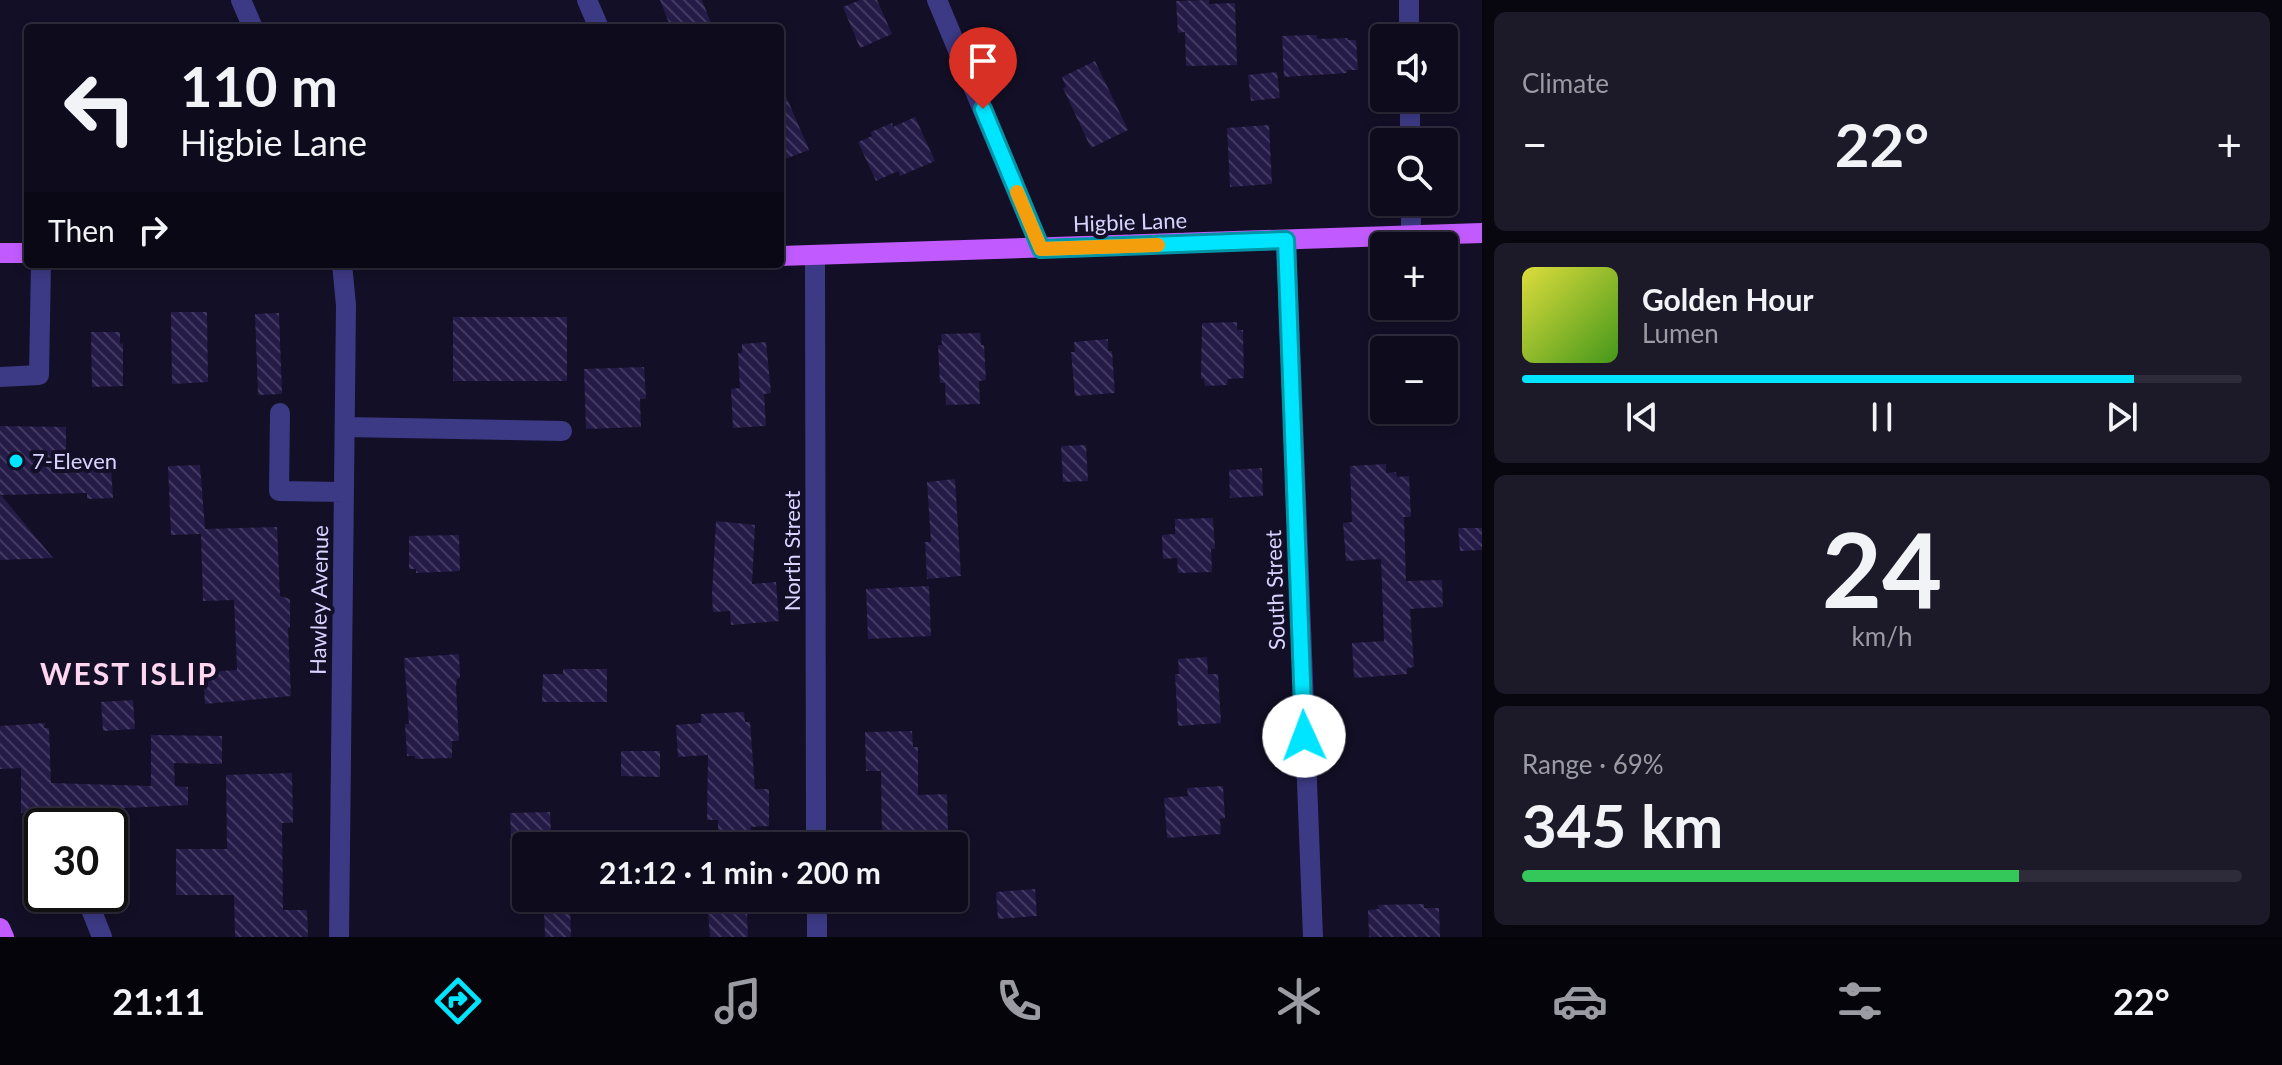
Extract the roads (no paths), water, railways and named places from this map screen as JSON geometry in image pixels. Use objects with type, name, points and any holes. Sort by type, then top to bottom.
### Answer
[{"type":"main road","name":"Higbie Lane","points":[[1458,234],[1482,233]]},
{"type":"main road","name":"Higbie Lane","points":[[784,256],[1370,237]]},
{"type":"main road","points":[[0,253],[24,253]]},
{"type":"main road","points":[[0,928],[4,937]]},
{"type":"street","points":[[241,0],[251,24]]},
{"type":"street","points":[[587,0],[597,24]]},
{"type":"street","points":[[937,0],[1041,249]]},
{"type":"street","points":[[1409,0],[1409,24]]},
{"type":"street","name":"South Street","points":[[1286,240],[1313,937]]},
{"type":"street","name":"North Street","points":[[815,255],[816,832]]},
{"type":"street","points":[[0,377],[39,375],[41,268]]},
{"type":"street","name":"Hawley Avenue","points":[[339,937],[346,305],[342,268]]},
{"type":"street","points":[[280,413],[279,491],[344,492]]},
{"type":"street","points":[[345,427],[562,431]]},
{"type":"street","points":[[92,912],[102,937]]},
{"type":"street","points":[[817,912],[817,937]]},
{"type":"place","name":"7-Eleven","points":[[16,461]]},
{"type":"district","name":"WEST ISLIP","points":[[129,675]]}]
